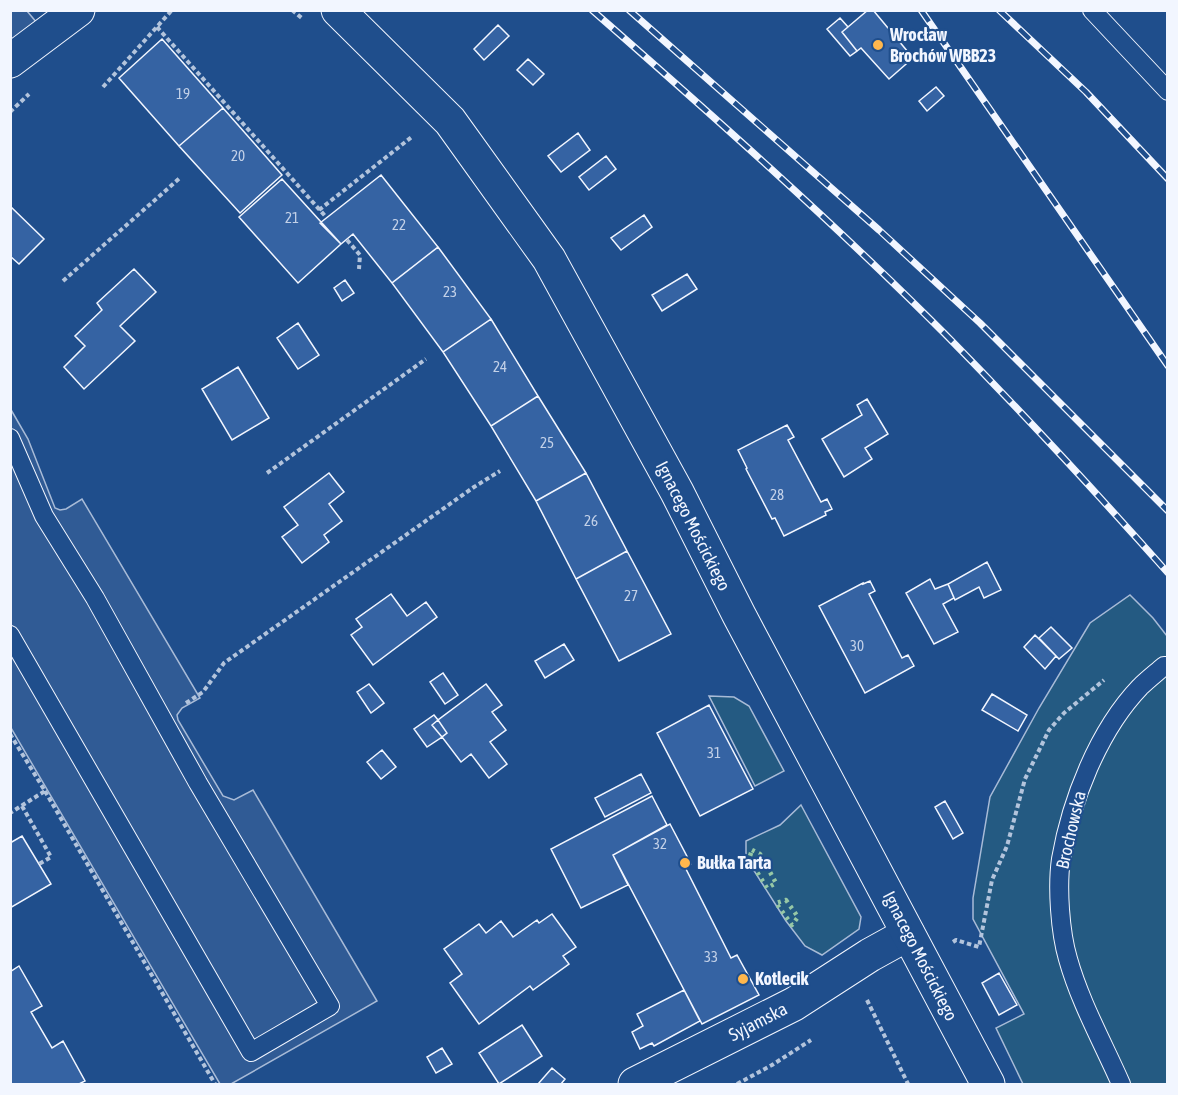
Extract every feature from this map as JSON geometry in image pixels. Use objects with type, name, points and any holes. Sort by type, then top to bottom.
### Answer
[{"type":"street","points":[[10,61],[78,10]]},
{"type":"street","name":"Ignacego Mościckiego","points":[[324,18],[450,120],[549,260],[677,492],[739,615],[987,1084]]},
{"type":"street","name":"Syjamska","points":[[635,1084],[795,1004],[848,969],[915,946]]},
{"type":"lane","points":[[1092,10],[1167,91]]},
{"type":"lane","points":[[10,438],[44,516],[95,598],[198,783],[330,1006],[251,1052],[10,635]]},
{"type":"lane","name":"Brochowska","points":[[1121,1084],[1083,1001],[1067,958],[1060,915],[1061,861],[1079,789],[1110,727],[1139,688],[1164,666],[1167,666]]},
{"type":"path","points":[[104,87],[172,10]]},
{"type":"path","points":[[292,10],[324,18]]},
{"type":"path","points":[[157,27],[326,217]]},
{"type":"path","points":[[319,210],[417,132]]},
{"type":"path","points":[[63,281],[181,177]]},
{"type":"path","points":[[346,240],[360,255],[359,269]]},
{"type":"path","points":[[267,473],[426,359]]},
{"type":"path","points":[[162,717],[202,692],[224,663],[500,471]]},
{"type":"path","points":[[915,946],[956,940],[979,947],[992,880],[1007,846],[1025,780],[1049,730],[1064,713],[1108,677],[1120,676],[1139,688]]},
{"type":"path","points":[[10,734],[215,1084]]},
{"type":"path","points":[[10,813],[45,791]]},
{"type":"path","points":[[22,806],[51,857],[39,864]]},
{"type":"path","points":[[848,969],[868,1002],[908,1084]]},
{"type":"path","points":[[859,1008],[868,1002]]},
{"type":"path","points":[[737,1084],[820,1034]]},
{"type":"shaded area","points":[[11,11],[27,11],[37,23],[11,43]]},
{"type":"shaded area","points":[[10,408],[28,439],[55,508],[66,509],[82,499],[200,698],[182,708],[177,715],[178,720],[223,796],[234,800],[253,790],[377,1001],[231,1084],[220,1084],[11,728]]},
{"type":"shaded area","points":[[1130,595],[1167,636],[1167,1084],[1023,1084],[996,1028],[1024,1014],[973,919],[973,898],[990,797],[1039,708],[1090,623]]},
{"type":"shaded area","points":[[709,696],[734,697],[749,706],[784,771],[755,786]]},
{"type":"shaded area","points":[[801,805],[861,917],[859,929],[822,955],[805,946],[786,921],[746,858],[746,841],[780,825]]},
{"type":"building","name":"Wrocław Brochów WBB23","points":[[868,10],[873,10],[913,58],[889,79],[861,48],[857,51],[842,32]]},
{"type":"building","points":[[840,18],[848,27],[842,32],[857,51],[850,56],[827,29]]},
{"type":"building","points":[[498,25],[509,36],[484,60],[474,49]]},
{"type":"building","points":[[162,39],[223,108],[179,146],[119,78]]},
{"type":"building","points":[[528,59],[544,74],[533,85],[517,70]]},
{"type":"building","points":[[936,87],[944,96],[927,111],[919,101]]},
{"type":"building","points":[[223,108],[282,175],[240,213],[179,146]]},
{"type":"building","points":[[578,133],[590,150],[561,172],[548,156]]},
{"type":"building","points":[[606,156],[616,169],[589,190],[579,177]]},
{"type":"building","points":[[381,175],[438,247],[392,283],[353,234],[341,244],[320,223]]},
{"type":"building","points":[[282,179],[341,244],[298,283],[239,217]]},
{"type":"building","points":[[10,206],[44,239],[19,264],[10,256]]},
{"type":"building","points":[[644,215],[652,227],[621,250],[611,238]]},
{"type":"building","points":[[438,247],[491,319],[443,352],[392,283]]},
{"type":"building","points":[[134,269],[156,292],[120,326],[135,341],[84,389],[64,367],[85,346],[75,336],[102,310],[97,303]]},
{"type":"building","points":[[687,274],[697,289],[662,311],[652,295]]},
{"type":"building","points":[[345,280],[354,293],[342,301],[334,288]]},
{"type":"building","points":[[491,319],[538,396],[491,426],[443,352]]},
{"type":"building","points":[[298,323],[319,355],[298,369],[277,338]]},
{"type":"building","points":[[238,367],[269,418],[232,440],[202,389]]},
{"type":"building","points":[[538,396],[586,473],[536,501],[491,426]]},
{"type":"building","points":[[867,399],[888,434],[865,448],[872,459],[844,477],[822,439],[862,415],[857,405]]},
{"type":"building","points":[[787,425],[794,437],[788,440],[821,502],[827,499],[832,509],[825,512],[826,515],[784,536],[775,518],[772,519],[738,450]]},
{"type":"building","points":[[329,473],[344,492],[329,504],[342,521],[324,535],[329,542],[302,563],[282,537],[298,525],[284,507]]},
{"type":"building","points":[[586,473],[627,551],[576,579],[536,501]]},
{"type":"building","points":[[627,551],[671,634],[619,661],[576,579]]},
{"type":"building","points":[[987,562],[1001,590],[984,598],[979,587],[955,600],[948,584]]},
{"type":"building","points":[[930,579],[935,589],[948,584],[954,598],[943,604],[958,632],[934,644],[906,593]]},
{"type":"building","points":[[870,581],[875,591],[869,594],[902,658],[908,655],[914,666],[865,693],[819,606]]},
{"type":"building","points":[[391,594],[407,616],[426,602],[437,617],[373,665],[351,635],[362,627],[356,619]]},
{"type":"building","points":[[1051,627],[1072,648],[1059,659],[1039,638]]},
{"type":"building","points":[[1035,635],[1056,656],[1045,669],[1024,647]]},
{"type":"building","points":[[564,644],[574,660],[545,678],[535,661]]},
{"type":"building","points":[[443,673],[458,695],[445,704],[430,682]]},
{"type":"building","points":[[369,684],[384,703],[371,713],[357,692]]},
{"type":"building","points":[[486,684],[502,705],[492,712],[506,730],[490,742],[507,764],[489,778],[471,754],[461,762],[442,737],[447,733],[438,720]]},
{"type":"building","points":[[992,694],[1027,715],[1018,731],[982,710]]},
{"type":"building","points":[[709,705],[753,789],[700,816],[657,733]]},
{"type":"building","points":[[434,715],[438,720],[432,725],[442,737],[427,747],[414,729]]},
{"type":"building","points":[[438,720],[447,733],[442,737],[432,725]]},
{"type":"building","points":[[382,750],[396,767],[381,779],[367,762]]},
{"type":"building","points":[[641,774],[651,793],[605,817],[595,798]]},
{"type":"building","points":[[652,796],[667,825],[613,855],[628,885],[581,908],[551,849]]},
{"type":"building","points":[[945,801],[963,833],[953,839],[935,807]]},
{"type":"building","points":[[670,824],[691,864],[685,867],[731,958],[737,955],[759,995],[702,1024],[613,855]]},
{"type":"building","points":[[22,836],[51,884],[10,908],[10,843]]},
{"type":"building","points":[[552,914],[576,947],[563,956],[569,964],[533,990],[530,986],[479,1024],[450,983],[462,974],[444,949],[479,924],[486,933],[501,921],[513,937],[537,920],[539,923]]},
{"type":"building","points":[[19,966],[42,1006],[31,1012],[52,1048],[63,1041],[85,1081],[79,1084],[10,1084],[10,972]]},
{"type":"building","points":[[999,973],[1017,1005],[999,1015],[982,983]]},
{"type":"building","points":[[684,990],[700,1021],[654,1046],[652,1043],[640,1049],[632,1032],[643,1026],[637,1014]]},
{"type":"building","points":[[522,1025],[542,1056],[499,1084],[479,1053]]},
{"type":"building","points":[[442,1048],[452,1064],[436,1073],[427,1057]]},
{"type":"building","points":[[552,1068],[565,1079],[561,1084],[538,1084]]},
{"type":"railway","points":[[592,10],[771,169],[902,291],[1029,422],[1168,573]]},
{"type":"railway","points":[[629,10],[879,230],[980,323],[1168,511]]},
{"type":"railway","points":[[921,10],[1168,366]]},
{"type":"railway","points":[[999,10],[1086,92],[1168,179]]},
{"type":"hedge","points":[[752,850],[760,854],[776,883],[767,888],[749,859],[752,850]]},
{"type":"hedge","points":[[786,900],[798,917],[792,925],[776,903],[786,900]]},
{"type":"place","name":"Wrocław Brochów WBB23","points":[[878,45]]},
{"type":"place","name":"Bułka Tarta","points":[[685,863]]},
{"type":"place","name":"Kotlecik","points":[[743,979]]}]
